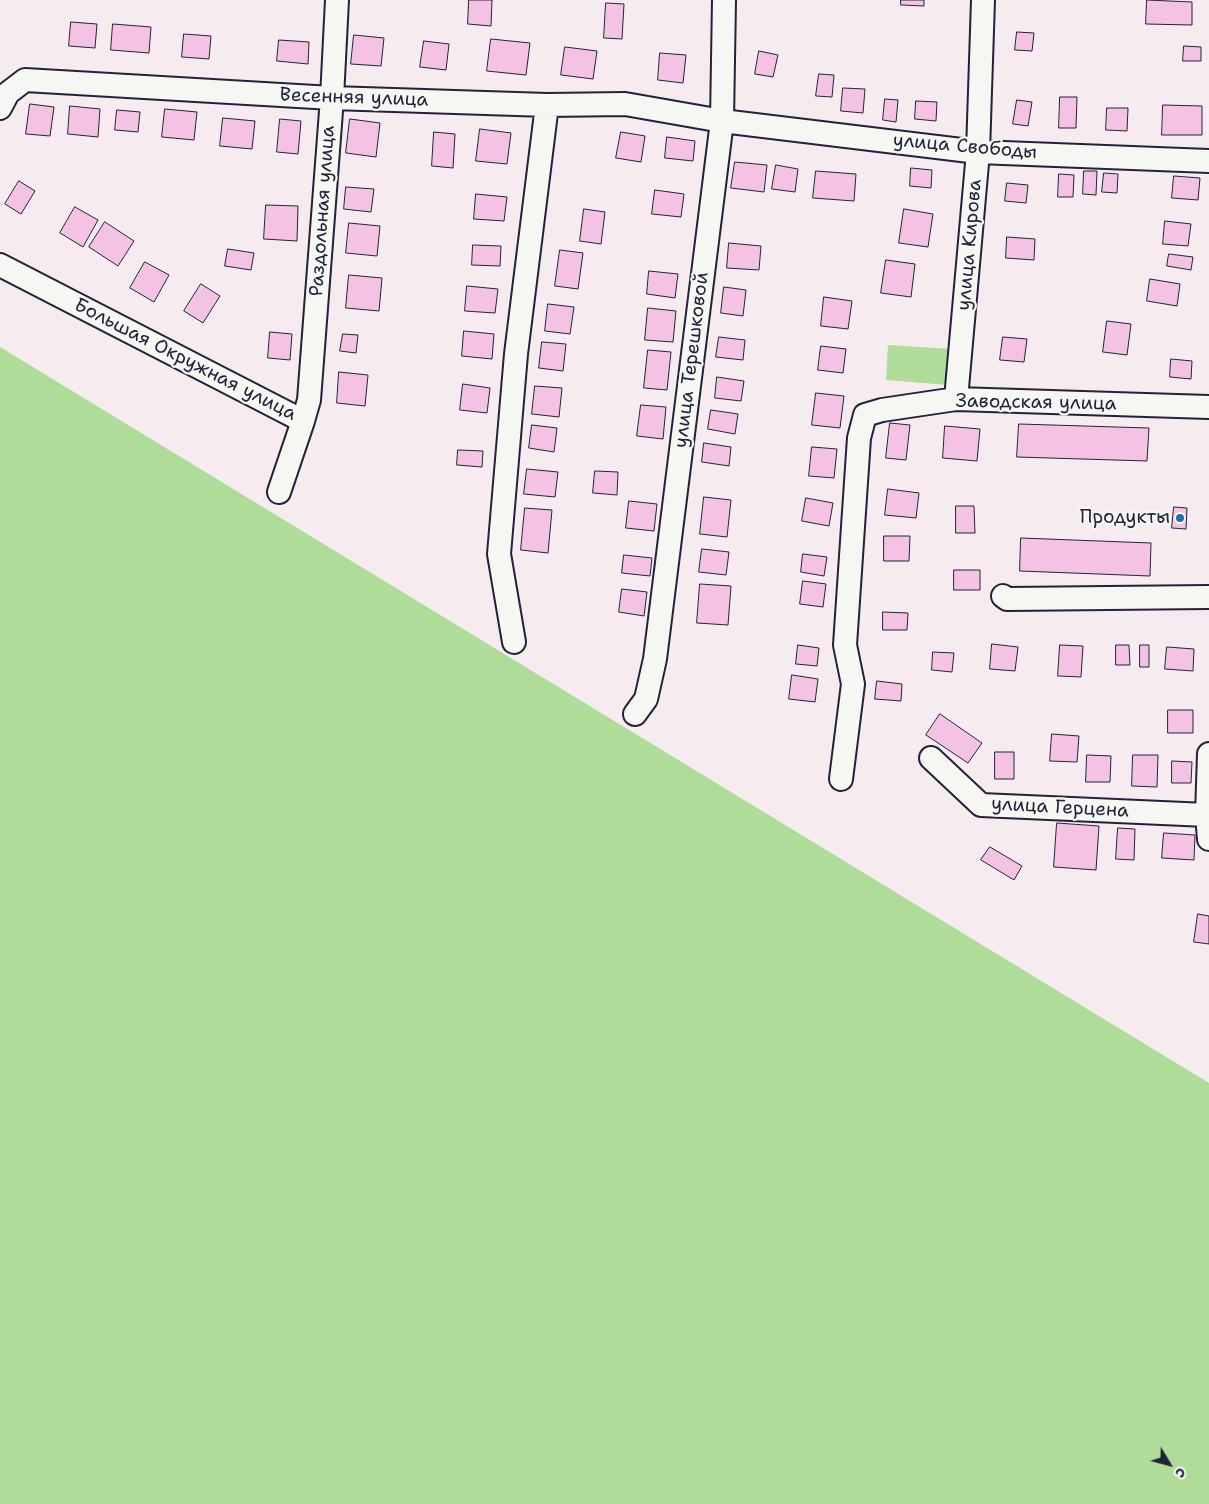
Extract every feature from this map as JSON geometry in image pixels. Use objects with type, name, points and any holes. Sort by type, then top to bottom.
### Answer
[{"type":"street","name":"Раздольная улица","points":[[303,421],[309,400],[332,98],[337,0]]},
{"type":"street","name":"улица Терешковой","points":[[634,714],[646,699],[655,659],[722,120],[724,0]]},
{"type":"street","name":"улица Кирова","points":[[956,399],[978,152],[983,0]]},
{"type":"street","name":"Весенняя улица","points":[[0,108],[8,93],[25,80],[332,98],[547,105],[625,104],[722,120]]},
{"type":"street","points":[[514,642],[499,554],[516,354],[547,105]]},
{"type":"street","name":"улица Свободы","points":[[722,120],[978,152],[1209,161]]},
{"type":"street","name":"Большая Окружная улица","points":[[0,265],[303,421],[279,492]]},
{"type":"street","name":"Заводская улица","points":[[841,779],[853,684],[845,645],[859,438],[865,415],[882,410],[956,399],[1209,407]]},
{"type":"street","points":[[1002,596],[1007,599],[1209,597]]},
{"type":"street","points":[[1209,754],[1207,815],[1209,839]]},
{"type":"street","name":"улица Герцена","points":[[932,758],[981,805],[1207,815]]},
{"type":"green space","points":[[888,345],[951,349],[948,385],[886,380]]},
{"type":"green space","points":[[0,347],[1209,1083],[1209,1504],[0,1504]]},
{"type":"building","points":[[469,0],[492,0],[491,26],[468,24]]},
{"type":"building","points":[[901,0],[924,0],[924,6],[901,5]]},
{"type":"building","points":[[1147,0],[1192,2],[1192,25],[1146,24]]},
{"type":"building","points":[[606,3],[624,4],[622,39],[604,38]]},
{"type":"building","points":[[71,22],[97,24],[95,48],[69,46]]},
{"type":"building","points":[[113,24],[151,27],[149,53],[111,50]]},
{"type":"building","points":[[1017,32],[1034,33],[1032,51],[1015,50]]},
{"type":"building","points":[[184,34],[211,36],[209,59],[182,57]]},
{"type":"building","points":[[354,35],[384,38],[381,66],[351,64]]},
{"type":"building","points":[[491,39],[530,43],[526,75],[487,71]]},
{"type":"building","points":[[279,40],[309,42],[308,64],[277,61]]},
{"type":"building","points":[[424,41],[449,44],[446,70],[420,67]]},
{"type":"building","points":[[1184,46],[1201,47],[1201,61],[1183,61]]},
{"type":"building","points":[[565,47],[597,51],[593,79],[561,75]]},
{"type":"building","points":[[759,51],[778,55],[773,77],[755,74]]},
{"type":"building","points":[[660,53],[686,55],[683,83],[658,80]]},
{"type":"building","points":[[819,74],[834,75],[832,97],[816,96]]},
{"type":"building","points":[[843,88],[865,89],[863,113],[841,111]]},
{"type":"building","points":[[1060,97],[1077,97],[1076,128],[1059,128]]},
{"type":"building","points":[[885,99],[898,100],[896,122],[883,120]]},
{"type":"building","points":[[1017,100],[1032,102],[1028,126],[1013,124]]},
{"type":"building","points":[[916,101],[937,102],[936,121],[915,119]]},
{"type":"building","points":[[30,104],[54,107],[50,136],[26,134]]},
{"type":"building","points":[[1163,105],[1202,106],[1202,135],[1162,135]]},
{"type":"building","points":[[70,106],[100,109],[98,137],[68,134]]},
{"type":"building","points":[[1107,108],[1128,108],[1127,131],[1106,130]]},
{"type":"building","points":[[165,109],[197,112],[194,140],[162,137]]},
{"type":"building","points":[[117,110],[140,112],[138,132],[115,130]]},
{"type":"building","points":[[223,118],[255,121],[252,149],[220,146]]},
{"type":"building","points":[[280,119],[301,121],[298,154],[277,152]]},
{"type":"building","points":[[350,119],[380,123],[376,157],[346,153]]},
{"type":"building","points":[[480,129],[511,133],[507,164],[476,161]]},
{"type":"building","points":[[434,132],[455,134],[453,168],[432,166]]},
{"type":"building","points":[[621,132],[645,136],[641,162],[616,158]]},
{"type":"building","points":[[667,137],[695,141],[693,161],[665,158]]},
{"type":"building","points":[[735,162],[767,165],[764,192],[731,188]]},
{"type":"building","points":[[776,165],[798,169],[795,192],[772,189]]},
{"type":"building","points":[[911,168],[932,170],[931,188],[910,186]]},
{"type":"building","points":[[816,171],[856,174],[854,201],[813,198]]},
{"type":"building","points":[[1084,171],[1097,171],[1096,195],[1083,194]]},
{"type":"building","points":[[1104,173],[1118,174],[1117,193],[1102,192]]},
{"type":"building","points":[[1059,174],[1074,175],[1073,197],[1058,197]]},
{"type":"building","points":[[1174,176],[1200,178],[1198,200],[1172,198]]},
{"type":"building","points":[[19,181],[35,191],[21,214],[5,204]]},
{"type":"building","points":[[1007,183],[1028,185],[1026,203],[1005,201]]},
{"type":"building","points":[[346,187],[374,189],[371,212],[344,209]]},
{"type":"building","points":[[655,190],[684,194],[681,217],[652,214]]},
{"type":"building","points":[[476,194],[507,197],[504,221],[474,219]]},
{"type":"building","points":[[266,205],[298,206],[297,241],[264,239]]},
{"type":"building","points":[[75,207],[98,220],[83,247],[60,233]]},
{"type":"building","points":[[584,209],[605,212],[601,244],[580,241]]},
{"type":"building","points":[[904,209],[933,214],[928,247],[899,243]]},
{"type":"building","points":[[1165,221],[1191,224],[1188,246],[1163,244]]},
{"type":"building","points":[[105,222],[134,241],[118,266],[89,247]]},
{"type":"building","points":[[349,223],[380,226],[377,256],[346,253]]},
{"type":"building","points":[[1007,237],[1035,239],[1034,260],[1006,258]]},
{"type":"building","points":[[729,243],[761,246],[759,270],[727,268]]},
{"type":"building","points":[[473,245],[501,246],[500,266],[472,265]]},
{"type":"building","points":[[228,249],[254,253],[251,270],[225,266]]},
{"type":"building","points":[[560,250],[583,253],[578,289],[555,286]]},
{"type":"building","points":[[1169,254],[1193,257],[1191,270],[1167,266]]},
{"type":"building","points":[[886,260],[915,264],[911,297],[881,293]]},
{"type":"building","points":[[145,262],[169,275],[154,302],[130,288]]},
{"type":"building","points":[[649,271],[678,274],[675,298],[647,294]]},
{"type":"building","points":[[349,275],[382,278],[379,311],[346,308]]},
{"type":"building","points":[[1150,279],[1180,284],[1177,306],[1147,301]]},
{"type":"building","points":[[201,284],[220,296],[203,323],[184,311]]},
{"type":"building","points":[[467,286],[498,289],[495,313],[465,311]]},
{"type":"building","points":[[724,287],[746,290],[743,316],[721,313]]},
{"type":"building","points":[[824,297],[852,301],[848,329],[821,326]]},
{"type":"building","points":[[548,304],[574,307],[570,334],[545,331]]},
{"type":"building","points":[[648,308],[676,311],[673,342],[645,340]]},
{"type":"building","points":[[1107,321],[1131,324],[1127,355],[1103,352]]},
{"type":"building","points":[[464,331],[494,334],[492,359],[462,356]]},
{"type":"building","points":[[270,332],[292,334],[290,360],[268,358]]},
{"type":"building","points":[[343,334],[358,335],[356,353],[340,351]]},
{"type":"building","points":[[719,337],[745,340],[743,360],[716,357]]},
{"type":"building","points":[[1003,337],[1027,339],[1024,362],[1000,360]]},
{"type":"building","points":[[542,342],[566,344],[563,371],[539,368]]},
{"type":"building","points":[[821,346],[846,349],[843,373],[818,370]]},
{"type":"building","points":[[648,350],[671,352],[667,390],[644,388]]},
{"type":"building","points":[[1171,359],[1192,361],[1191,379],[1170,377]]},
{"type":"building","points":[[339,372],[368,375],[365,406],[337,403]]},
{"type":"building","points":[[717,377],[744,381],[741,401],[715,398]]},
{"type":"building","points":[[463,384],[490,388],[487,413],[460,410]]},
{"type":"building","points":[[535,386],[562,388],[559,417],[532,414]]},
{"type":"building","points":[[816,393],[844,396],[840,428],[812,425]]},
{"type":"building","points":[[641,405],[666,407],[663,439],[637,436]]},
{"type":"building","points":[[711,410],[738,414],[735,434],[708,429]]},
{"type":"building","points":[[890,423],[910,425],[906,460],[886,458]]},
{"type":"building","points":[[1019,424],[1149,428],[1147,461],[1017,457]]},
{"type":"building","points":[[532,425],[557,428],[554,452],[529,448]]},
{"type":"building","points":[[945,426],[980,429],[977,461],[943,458]]},
{"type":"building","points":[[704,443],[731,447],[729,466],[702,462]]},
{"type":"building","points":[[812,447],[837,449],[834,478],[809,476]]},
{"type":"building","points":[[458,450],[483,451],[482,467],[457,465]]},
{"type":"building","points":[[527,469],[558,472],[555,497],[524,494]]},
{"type":"building","points":[[595,471],[618,472],[617,495],[593,493]]},
{"type":"building","points":[[888,489],[919,493],[916,518],[885,515]]},
{"type":"building","points":[[704,497],[731,500],[727,537],[700,534]]},
{"type":"building","points":[[806,498],[833,503],[829,526],[802,521]]},
{"type":"building","points":[[629,501],[657,504],[654,531],[626,528]]},
{"type":"building","points":[[956,506],[974,506],[975,533],[956,533]]},
{"type":"building","name":"Продукты","points":[[1174,507],[1187,508],[1186,529],[1172,528]]},
{"type":"building","points":[[525,508],[552,510],[548,553],[521,550]]},
{"type":"building","points":[[884,536],[910,536],[909,561],[884,561]]},
{"type":"building","points":[[1021,538],[1151,543],[1150,576],[1020,571]]},
{"type":"building","points":[[702,549],[729,552],[726,575],[699,572]]},
{"type":"building","points":[[803,554],[827,557],[824,576],[801,572]]},
{"type":"building","points":[[624,555],[652,558],[650,576],[622,573]]},
{"type":"building","points":[[954,570],[980,570],[980,590],[954,590]]},
{"type":"building","points":[[803,581],[826,584],[823,607],[800,604]]},
{"type":"building","points":[[700,584],[731,586],[728,625],[697,623]]},
{"type":"building","points":[[622,589],[647,592],[644,616],[619,612]]},
{"type":"building","points":[[883,612],[908,613],[907,630],[883,630]]},
{"type":"building","points":[[992,644],[1018,647],[1015,671],[990,669]]},
{"type":"building","points":[[798,645],[819,648],[817,666],[796,664]]},
{"type":"building","points":[[1060,645],[1083,646],[1081,677],[1058,676]]},
{"type":"building","points":[[1116,645],[1129,645],[1130,665],[1116,665]]},
{"type":"building","points":[[1140,645],[1149,645],[1149,667],[1140,667]]},
{"type":"building","points":[[1167,647],[1194,649],[1193,671],[1165,669]]},
{"type":"building","points":[[933,652],[954,653],[952,672],[932,670]]},
{"type":"building","points":[[792,675],[818,679],[815,702],[789,699]]},
{"type":"building","points":[[877,681],[902,684],[901,701],[875,699]]},
{"type":"building","points":[[1168,710],[1193,710],[1193,733],[1168,733]]},
{"type":"building","points":[[940,714],[982,743],[968,763],[926,735]]},
{"type":"building","points":[[1052,734],[1079,736],[1077,762],[1050,761]]},
{"type":"building","points":[[995,752],[1014,752],[1014,779],[995,779]]},
{"type":"building","points":[[1087,755],[1111,756],[1110,782],[1086,782]]},
{"type":"building","points":[[1133,755],[1158,755],[1157,787],[1132,786]]},
{"type":"building","points":[[1172,761],[1192,762],[1191,783],[1172,783]]},
{"type":"building","points":[[1057,823],[1099,826],[1096,870],[1054,867]]},
{"type":"building","points":[[1118,828],[1135,829],[1134,860],[1116,859]]},
{"type":"building","points":[[1164,833],[1195,835],[1194,860],[1162,858]]},
{"type":"building","points":[[990,847],[1022,866],[1014,880],[981,860]]},
{"type":"building","points":[[1198,914],[1209,916],[1209,944],[1194,942]]},
{"type":"place","name":"Продукты","points":[[1180,518]]}]
